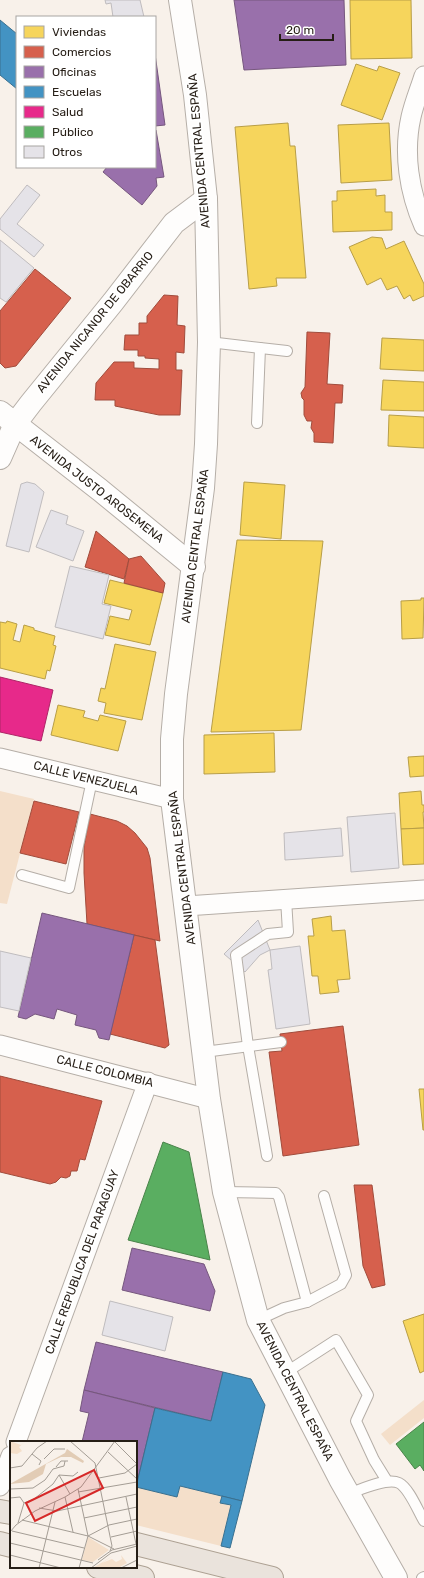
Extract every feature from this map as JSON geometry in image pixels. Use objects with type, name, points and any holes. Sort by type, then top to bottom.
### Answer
[{"type":"main road","name":"AVENIDA CENTRAL ESPAÑA","points":[[180,0],[195,95],[206,199],[209,342],[204,477],[194,566],[176,694],[172,739],[172,799],[209,1099],[224,1192],[258,1320],[348,1494],[396,1578]]},
{"type":"main road","name":"AVENIDA NICANOR DE OBARRIO","points":[[0,458],[8,418],[174,223],[206,199]]},
{"type":"main road","name":"AVENIDA JUSTO AROSEMENA","points":[[8,418],[194,566]]},
{"type":"main road","points":[[0,1511],[10,1514]]},
{"type":"main road","points":[[0,1543],[10,1546]]},
{"type":"main road","points":[[137,1544],[260,1577]]},
{"type":"main road","points":[[102,1568],[143,1578]]},
{"type":"street","points":[[424,76],[411,117],[407,152],[412,194],[424,226]]},
{"type":"street","name":"CALLE VENEZUELA","points":[[0,758],[172,799]]},
{"type":"street","points":[[186,906],[424,890]]},
{"type":"street","name":"CALLE COLOMBIA","points":[[0,1045],[209,1099]]},
{"type":"street","name":"CALLE REPUBLICA DEL PARAGUAY","points":[[16,1441],[148,1082]]},
{"type":"street","points":[[0,1486],[10,1459]]},
{"type":"lane","points":[[209,342],[287,350]]},
{"type":"lane","points":[[257,423],[260,348]]},
{"type":"lane","points":[[22,875],[69,888],[92,780]]},
{"type":"lane","points":[[267,1156],[248,1046],[236,955],[268,934],[288,932],[286,899]]},
{"type":"lane","points":[[204,1052],[281,1042]]},
{"type":"lane","points":[[224,1192],[276,1193],[280,1197],[307,1302]]},
{"type":"lane","points":[[258,1320],[284,1308],[307,1302],[341,1284],[346,1275],[324,1196]]},
{"type":"lane","points":[[285,1373],[336,1340],[368,1395],[356,1421],[374,1460],[387,1481]]},
{"type":"lane","points":[[348,1494],[387,1481],[398,1483],[406,1490],[424,1522]]},
{"type":"shaded area","points":[[0,791],[34,799],[7,904],[0,903]]},
{"type":"shaded area","points":[[424,1400],[424,1418],[390,1445],[381,1434]]},
{"type":"shaded area","points":[[180,1486],[222,1496],[221,1503],[231,1505],[221,1546],[137,1525],[137,1487]]},
{"type":"building: Viviendas","points":[[350,0],[411,0],[412,58],[351,59]]},
{"type":"building: Viviendas","points":[[356,64],[377,71],[379,66],[400,73],[382,120],[341,105]]},
{"type":"building: Viviendas","points":[[288,123],[290,146],[295,146],[306,278],[276,278],[277,286],[249,289],[235,127]]},
{"type":"building: Viviendas","points":[[389,123],[392,180],[341,183],[338,125]]},
{"type":"building: Viviendas","points":[[376,189],[376,196],[385,195],[385,212],[392,212],[392,230],[333,232],[332,201],[337,201],[337,191]]},
{"type":"building: Viviendas","points":[[372,237],[382,238],[386,249],[404,241],[424,284],[424,296],[413,301],[410,295],[404,299],[397,286],[387,290],[381,278],[367,285],[349,247]]},
{"type":"building: Viviendas","points":[[382,338],[424,340],[424,371],[380,369]]},
{"type":"building: Viviendas","points":[[383,380],[424,382],[424,411],[381,410]]},
{"type":"building: Viviendas","points":[[389,415],[424,417],[424,448],[388,446]]},
{"type":"building: Viviendas","points":[[244,482],[285,485],[281,539],[240,535]]},
{"type":"building: Viviendas","points":[[237,540],[323,541],[301,730],[211,732]]},
{"type":"building: Viviendas","points":[[110,580],[163,593],[150,645],[105,635],[110,616],[129,620],[132,610],[104,603]]},
{"type":"building: Viviendas","points":[[421,598],[424,598],[423,638],[402,639],[401,601],[421,600]]},
{"type":"building: Viviendas","points":[[7,621],[17,624],[13,640],[20,642],[24,625],[34,628],[34,630],[55,636],[53,645],[56,646],[50,671],[47,670],[45,679],[0,668],[0,622],[6,623]]},
{"type":"building: Viviendas","points":[[115,644],[156,652],[142,720],[104,713],[106,703],[98,701],[101,688],[105,689]]},
{"type":"building: Viviendas","points":[[58,705],[85,711],[83,717],[98,721],[100,715],[126,721],[118,751],[51,735]]},
{"type":"building: Viviendas","points":[[274,733],[275,772],[204,774],[204,735]]},
{"type":"building: Viviendas","points":[[424,756],[424,776],[410,777],[408,757]]},
{"type":"building: Viviendas","points":[[421,791],[422,805],[424,805],[424,828],[401,829],[399,793]]},
{"type":"building: Viviendas","points":[[424,828],[424,864],[403,865],[401,829]]},
{"type":"building: Viviendas","points":[[331,916],[332,931],[345,930],[350,979],[337,980],[339,992],[320,994],[318,976],[312,976],[308,936],[314,936],[312,919]]},
{"type":"building: Viviendas","points":[[419,1089],[424,1089],[424,1130],[423,1130]]},
{"type":"building: Viviendas","points":[[424,1314],[424,1371],[420,1373],[403,1321]]},
{"type":"building: Comercios","points":[[35,269],[71,298],[16,366],[5,368],[0,363],[0,311]]},
{"type":"building: Comercios","points":[[164,295],[178,296],[177,325],[185,326],[184,353],[176,352],[176,370],[182,370],[180,415],[159,415],[115,406],[115,400],[95,400],[96,383],[114,362],[134,362],[134,368],[159,369],[159,359],[138,356],[138,350],[124,350],[125,335],[139,335],[139,323],[147,323],[147,316]]},
{"type":"building: Comercios","points":[[307,332],[330,333],[327,384],[343,385],[342,403],[335,403],[333,443],[314,442],[314,433],[311,428],[312,421],[307,421],[304,415],[304,400],[301,393],[305,387]]},
{"type":"building: Comercios","points":[[96,531],[129,559],[124,579],[85,567]]},
{"type":"building: Comercios","points":[[141,556],[165,583],[163,593],[124,583],[129,559]]},
{"type":"building: Comercios","points":[[34,801],[79,812],[66,864],[20,853]]},
{"type":"building: Comercios","points":[[90,814],[117,821],[127,826],[135,833],[147,848],[150,858],[160,941],[87,924],[84,847]]},
{"type":"building: Comercios","points":[[134,935],[155,940],[169,1045],[165,1048],[110,1034]]},
{"type":"building: Comercios","points":[[343,1026],[359,1145],[283,1156],[269,1052],[282,1051],[280,1034]]},
{"type":"building: Comercios","points":[[0,1076],[102,1101],[85,1160],[80,1159],[77,1171],[71,1171],[70,1176],[66,1178],[61,1177],[56,1182],[50,1184],[0,1172]]},
{"type":"building: Comercios","points":[[354,1185],[372,1185],[385,1285],[372,1288],[363,1266]]},
{"type":"building: Oficinas","points":[[234,0],[344,0],[346,65],[244,70]]},
{"type":"building: Oficinas","points":[[156,61],[165,125],[156,126]]},
{"type":"building: Oficinas","points":[[156,130],[164,177],[156,178],[157,186],[142,205],[103,172],[106,168],[156,168]]},
{"type":"building: Oficinas","points":[[42,913],[134,935],[109,1040],[99,1038],[96,1030],[75,1025],[77,1015],[57,1009],[54,1019],[35,1014],[26,1019],[18,1017]]},
{"type":"building: Oficinas","points":[[132,1248],[204,1264],[215,1291],[210,1311],[122,1290]]},
{"type":"building: Oficinas","points":[[96,1342],[223,1372],[211,1421],[84,1390]]},
{"type":"building: Oficinas","points":[[84,1390],[155,1408],[137,1483],[137,1441],[82,1441],[89,1413],[80,1411]]},
{"type":"building: Escuelas","points":[[0,20],[16,33],[16,88],[0,75]]},
{"type":"building: Escuelas","points":[[223,1372],[251,1379],[265,1405],[242,1501],[180,1486],[177,1497],[137,1487],[155,1408],[211,1421]]},
{"type":"building: Escuelas","points":[[222,1496],[242,1501],[230,1548],[221,1546],[231,1505],[220,1503]]},
{"type":"building: Salud","points":[[0,677],[53,690],[41,741],[0,732]]},
{"type":"building: Público","points":[[163,1142],[189,1152],[210,1260],[128,1240]]},
{"type":"building: Público","points":[[424,1422],[424,1471],[420,1465],[415,1469],[396,1444]]},
{"type":"building: Otros","points":[[105,0],[140,0],[144,16],[113,16],[111,3],[106,4]]},
{"type":"building: Otros","points":[[27,185],[40,195],[17,224],[44,245],[34,257],[0,229],[0,219]]},
{"type":"building: Otros","points":[[0,240],[34,268],[6,302],[0,298]]},
{"type":"building: Otros","points":[[27,482],[35,484],[44,492],[29,552],[6,546],[21,484]]},
{"type":"building: Otros","points":[[51,510],[68,516],[66,524],[84,531],[73,561],[36,547]]},
{"type":"building: Otros","points":[[70,566],[109,575],[102,604],[111,606],[103,639],[55,627]]},
{"type":"building: Otros","points":[[395,813],[399,868],[351,872],[347,817]]},
{"type":"building: Otros","points":[[341,828],[343,856],[285,860],[284,833]]},
{"type":"building: Otros","points":[[258,920],[270,950],[260,955],[245,972],[224,954]]},
{"type":"building: Otros","points":[[300,946],[310,1024],[276,1029],[268,970],[272,969],[270,950]]},
{"type":"building: Otros","points":[[0,951],[31,958],[19,1011],[0,1007]]},
{"type":"building: Otros","points":[[110,1301],[173,1317],[165,1351],[102,1335]]}]
